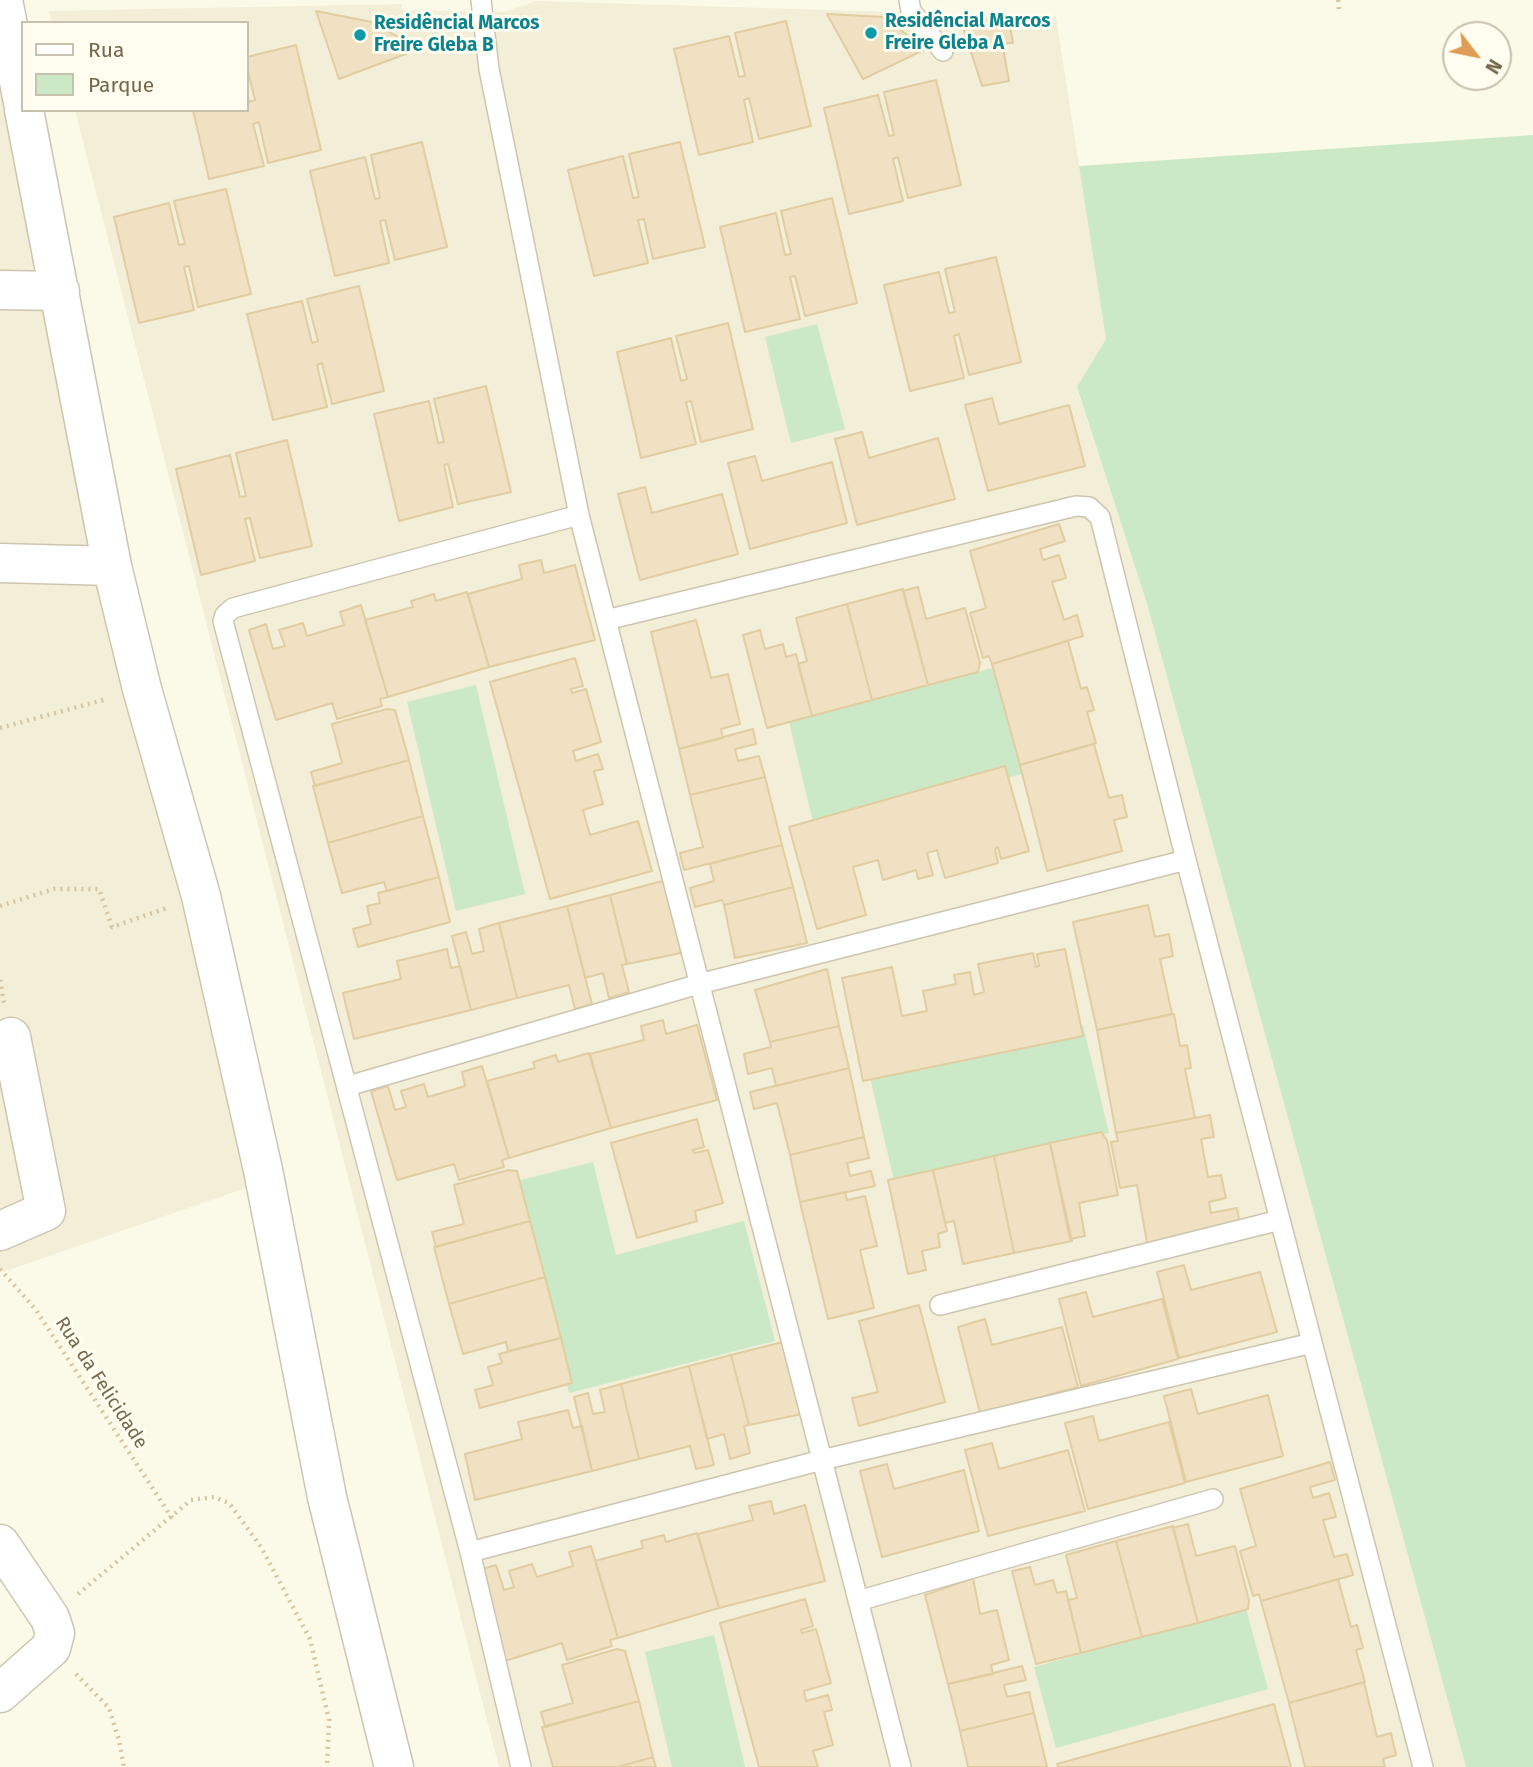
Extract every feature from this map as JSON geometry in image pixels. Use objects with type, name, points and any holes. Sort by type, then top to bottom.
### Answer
[{"type":"street","points":[[3,0],[21,92]]},
{"type":"street","points":[[24,112],[112,566],[142,689],[201,896],[263,1170],[327,1497],[394,1767]]},
{"type":"street","points":[[0,290],[60,291]]},
{"type":"street","points":[[0,563],[112,566]]},
{"type":"street","points":[[0,1231],[46,1211],[11,1037]]},
{"type":"street","points":[[0,1545],[50,1633],[0,1693]]},
{"type":"lane","points":[[481,0],[489,69],[579,515],[901,1767]]},
{"type":"lane","points":[[909,0],[911,11],[943,51]]},
{"type":"lane","points":[[606,620],[1076,506],[1089,507],[1100,517],[1186,860],[1423,1767]]},
{"type":"lane","points":[[521,1767],[470,1552],[348,1086],[223,626],[225,615],[233,608],[579,515]]},
{"type":"lane","points":[[348,1086],[699,984],[1186,860]]},
{"type":"lane","points":[[940,1305],[1280,1220]]},
{"type":"lane","points":[[470,1552],[822,1460],[1312,1343]]},
{"type":"lane","points":[[858,1601],[1213,1499]]},
{"type":"path","points":[[1338,0],[1339,9]]},
{"type":"path","points":[[0,728],[142,689]]},
{"type":"path","points":[[0,906],[54,889],[99,889],[112,927],[201,896]]},
{"type":"path","name":"Rua da Felicidade","points":[[0,1269],[36,1310],[172,1518]]},
{"type":"path","points":[[124,1767],[109,1709],[50,1633],[191,1500],[214,1497],[229,1503],[261,1547],[310,1639],[329,1720],[327,1767]]},
{"type":"shaded area","points":[[0,0],[116,595],[278,1177],[0,1273]]},
{"type":"shaded area","points":[[536,1],[1056,17],[1106,339],[1077,388],[1147,604],[1466,1767],[499,1767],[76,112],[248,112],[248,21],[52,21],[49,11],[402,4],[402,10],[505,12]]},
{"type":"green space","points":[[1533,135],[1533,1767],[1466,1767],[1147,604],[1077,387],[1106,339],[1079,166]]},
{"type":"green space","points":[[817,324],[845,429],[791,443],[765,337]]},
{"type":"green space","points":[[1001,666],[1027,773],[814,826],[788,718]]},
{"type":"green space","points":[[476,685],[525,894],[456,911],[407,702]]},
{"type":"green space","points":[[1083,1025],[1109,1133],[895,1185],[870,1077]]},
{"type":"green space","points":[[593,1162],[616,1255],[744,1221],[775,1341],[569,1393],[517,1181]]},
{"type":"green space","points":[[1246,1609],[1268,1689],[1056,1748],[1034,1667]]},
{"type":"green space","points":[[714,1635],[745,1767],[672,1767],[645,1652]]},
{"type":"building","name":"Residêncial Marcos Freire Gleba B","points":[[316,11],[372,22],[419,49],[339,79]]},
{"type":"building","name":"Residêncial Marcos Freire Gleba A","points":[[827,14],[883,17],[926,49],[863,79]]},
{"type":"building","points":[[960,18],[1009,21],[1013,43],[1002,43],[1009,81],[982,86]]},
{"type":"building","points":[[786,21],[811,126],[759,139],[749,98],[744,100],[753,142],[699,155],[674,49],[729,36],[739,77],[745,76],[735,33]]},
{"type":"building","points":[[296,45],[321,150],[268,163],[259,122],[253,124],[264,166],[209,179],[193,112],[248,112],[248,97],[249,102],[255,100],[248,71],[248,57]]},
{"type":"building","points":[[936,80],[961,185],[908,198],[898,157],[893,159],[903,201],[849,214],[824,108],[878,95],[889,136],[894,135],[884,92]]},
{"type":"building","points":[[422,142],[447,247],[395,260],[385,220],[380,221],[389,263],[335,276],[310,171],[365,157],[375,199],[380,198],[371,155]]},
{"type":"building","points":[[680,142],[705,247],[653,259],[644,219],[638,220],[648,263],[594,276],[568,170],[623,156],[633,198],[639,197],[629,154]]},
{"type":"building","points":[[226,189],[251,294],[198,307],[189,266],[184,267],[194,310],[139,323],[114,217],[169,203],[179,245],[185,244],[174,201]]},
{"type":"building","points":[[832,198],[857,303],[805,316],[795,276],[790,277],[800,319],[745,332],[720,227],[776,213],[785,255],[791,254],[781,211]]},
{"type":"building","points":[[996,257],[1021,362],[969,375],[959,334],[954,336],[964,378],[910,391],[884,285],[939,272],[949,313],[955,312],[945,269]]},
{"type":"building","points":[[359,286],[384,391],[332,404],[322,363],[317,365],[327,407],[273,420],[247,314],[302,301],[312,343],[318,341],[307,299]]},
{"type":"building","points":[[728,323],[753,429],[701,442],[691,401],[686,402],[696,444],[641,458],[617,352],[671,338],[681,381],[687,379],[676,336]]},
{"type":"building","points":[[486,386],[511,492],[458,504],[448,464],[444,465],[453,507],[399,521],[374,414],[429,401],[438,443],[444,442],[434,399]]},
{"type":"building","points":[[992,398],[999,424],[1069,405],[1085,466],[988,491],[965,405]]},
{"type":"building","points":[[862,432],[869,458],[938,438],[955,499],[857,525],[835,439]]},
{"type":"building","points":[[287,440],[312,546],[260,558],[250,518],[245,519],[255,561],[201,575],[176,469],[230,455],[240,497],[246,496],[236,453]]},
{"type":"building","points":[[755,456],[762,481],[832,462],[847,523],[750,549],[728,463]]},
{"type":"building","points":[[645,487],[652,513],[722,494],[738,554],[640,580],[618,494]]},
{"type":"building","points":[[1059,524],[1065,541],[1040,549],[1043,560],[1059,555],[1066,578],[1052,582],[1064,620],[1077,615],[1083,636],[992,664],[989,656],[983,658],[970,613],[986,608],[970,551]]},
{"type":"building","points":[[541,560],[544,573],[575,565],[595,640],[489,667],[468,594],[522,579],[519,565]]},
{"type":"building","points":[[918,587],[926,619],[965,608],[980,663],[978,672],[928,685],[903,591]]},
{"type":"building","points":[[903,589],[928,685],[872,700],[847,604]]},
{"type":"building","points":[[467,592],[489,667],[388,697],[365,620],[413,607],[411,601],[434,594],[436,601]]},
{"type":"building","points":[[847,604],[872,700],[812,716],[798,664],[807,661],[796,618]]},
{"type":"building","points":[[361,605],[388,697],[380,699],[382,706],[337,719],[332,703],[276,720],[249,630],[266,624],[273,649],[285,646],[279,630],[303,623],[307,636],[344,625],[340,612]]},
{"type":"building","points":[[696,620],[711,678],[728,674],[740,724],[721,729],[723,738],[679,749],[651,632]]},
{"type":"building","points":[[760,630],[765,649],[783,644],[786,657],[796,654],[812,716],[767,728],[743,635]]},
{"type":"building","points":[[1068,641],[1081,689],[1087,687],[1094,710],[1087,712],[1096,743],[1020,765],[992,664]]},
{"type":"building","points":[[575,658],[583,686],[571,689],[572,693],[586,689],[601,742],[573,751],[576,761],[598,754],[603,769],[594,771],[603,804],[583,810],[590,835],[638,821],[652,871],[550,899],[490,682]]},
{"type":"building","points":[[387,709],[395,710],[409,760],[315,786],[311,772],[342,763],[332,724]]},
{"type":"building","points":[[753,729],[756,744],[735,749],[738,761],[759,756],[765,777],[690,795],[679,749]]},
{"type":"building","points":[[1094,744],[1109,798],[1122,795],[1127,817],[1114,820],[1122,851],[1047,871],[1020,765]]},
{"type":"building","points":[[409,760],[423,816],[328,843],[313,786]]},
{"type":"building","points":[[1005,766],[1029,851],[1001,859],[998,847],[995,849],[998,863],[945,878],[937,850],[927,853],[933,875],[918,879],[916,870],[883,880],[878,860],[853,867],[866,915],[817,929],[789,827]]},
{"type":"building","points":[[765,777],[782,845],[684,870],[680,853],[703,847],[690,795]]},
{"type":"building","points":[[423,816],[439,877],[387,891],[384,882],[342,893],[328,843]]},
{"type":"building","points":[[782,845],[793,887],[724,905],[722,900],[695,907],[690,888],[714,881],[710,864]]},
{"type":"building","points":[[439,877],[450,922],[358,947],[353,929],[371,924],[367,906],[380,903],[378,893]]},
{"type":"building","points":[[666,880],[681,953],[627,964],[610,895]]},
{"type":"building","points":[[793,887],[807,943],[735,958],[724,905]]},
{"type":"building","points":[[610,895],[627,964],[622,965],[629,992],[609,998],[603,973],[585,978],[567,906]]},
{"type":"building","points":[[1148,905],[1155,937],[1169,934],[1173,956],[1160,959],[1172,1014],[1097,1030],[1073,922]]},
{"type":"building","points":[[567,906],[592,1004],[575,1009],[569,985],[517,998],[499,923]]},
{"type":"building","points":[[499,923],[517,998],[471,1010],[452,936],[466,932],[472,954],[484,951],[479,929]]},
{"type":"building","points":[[447,949],[451,968],[460,966],[471,1010],[354,1039],[343,993],[401,979],[397,961]]},
{"type":"building","points":[[1065,949],[1083,1036],[863,1081],[842,978],[892,967],[902,1016],[927,1011],[923,991],[956,984],[954,975],[970,972],[974,995],[984,992],[978,964],[1033,953],[1036,967],[1039,966],[1037,954]]},
{"type":"building","points":[[827,969],[839,1026],[770,1042],[755,990]]},
{"type":"building","points":[[1174,1014],[1180,1046],[1187,1045],[1191,1068],[1185,1069],[1195,1118],[1116,1133],[1097,1030]]},
{"type":"building","points":[[663,1020],[666,1034],[697,1025],[717,1100],[611,1128],[590,1054],[644,1040],[641,1026]]},
{"type":"building","points":[[839,1026],[849,1068],[776,1086],[772,1068],[748,1074],[744,1054],[771,1047],[770,1042]]},
{"type":"building","points":[[589,1053],[611,1128],[509,1158],[487,1081],[535,1068],[533,1062],[556,1055],[558,1062]]},
{"type":"building","points":[[482,1066],[509,1158],[502,1160],[504,1167],[459,1180],[454,1164],[397,1180],[371,1091],[388,1086],[395,1110],[406,1107],[401,1091],[424,1084],[428,1097],[465,1086],[462,1072]]},
{"type":"building","points":[[849,1068],[864,1137],[790,1155],[777,1103],[754,1109],[750,1092]]},
{"type":"building","points":[[1210,1115],[1214,1137],[1201,1139],[1208,1177],[1221,1175],[1226,1198],[1209,1202],[1211,1213],[1237,1208],[1240,1226],[1147,1243],[1137,1185],[1120,1188],[1111,1142],[1118,1141],[1116,1133]]},
{"type":"building","points":[[697,1119],[704,1147],[693,1150],[694,1153],[708,1150],[723,1203],[695,1211],[697,1221],[637,1238],[611,1143]]},
{"type":"building","points":[[1101,1132],[1107,1140],[1118,1195],[1079,1203],[1085,1236],[1070,1239],[1050,1143]]},
{"type":"building","points":[[864,1137],[869,1158],[847,1163],[850,1176],[871,1171],[875,1186],[800,1202],[790,1155]]},
{"type":"building","points":[[1050,1143],[1072,1241],[1014,1253],[994,1156]]},
{"type":"building","points":[[994,1156],[1014,1253],[963,1264],[954,1221],[945,1223],[933,1170]]},
{"type":"building","points":[[508,1170],[517,1171],[530,1221],[436,1247],[432,1232],[464,1224],[454,1185]]},
{"type":"building","points":[[933,1170],[947,1231],[938,1234],[940,1247],[922,1251],[926,1270],[908,1274],[888,1180]]},
{"type":"building","points":[[845,1192],[847,1200],[865,1196],[877,1246],[860,1250],[874,1308],[828,1319],[800,1202]]},
{"type":"building","points":[[530,1221],[545,1277],[449,1304],[434,1247]]},
{"type":"building","points":[[1184,1265],[1191,1290],[1260,1272],[1277,1332],[1179,1358],[1157,1272]]},
{"type":"building","points":[[545,1277],[561,1338],[508,1351],[506,1342],[463,1354],[449,1304]]},
{"type":"building","points":[[1086,1292],[1093,1317],[1162,1299],[1178,1359],[1081,1386],[1059,1299]]},
{"type":"building","points":[[919,1305],[945,1402],[859,1426],[852,1398],[878,1392],[859,1321]]},
{"type":"building","points":[[985,1319],[992,1345],[1062,1327],[1078,1387],[980,1413],[958,1327]]},
{"type":"building","points":[[561,1338],[572,1383],[480,1408],[475,1390],[493,1385],[488,1367],[502,1363],[499,1354]]},
{"type":"building","points":[[787,1341],[802,1414],[749,1425],[731,1355]]},
{"type":"building","points":[[731,1355],[749,1425],[744,1426],[750,1453],[730,1459],[724,1434],[707,1439],[689,1366]]},
{"type":"building","points":[[689,1366],[714,1465],[696,1469],[690,1446],[639,1459],[621,1384]]},
{"type":"building","points":[[621,1384],[639,1459],[592,1471],[574,1397],[588,1393],[593,1414],[605,1412],[600,1390]]},
{"type":"building","points":[[1191,1389],[1198,1414],[1268,1395],[1283,1456],[1186,1482],[1164,1396]]},
{"type":"building","points":[[568,1410],[573,1428],[582,1426],[592,1471],[475,1500],[465,1454],[522,1439],[518,1422]]},
{"type":"building","points":[[1093,1416],[1099,1441],[1169,1422],[1185,1483],[1088,1509],[1065,1423]]},
{"type":"building","points":[[992,1443],[999,1469],[1068,1450],[1085,1511],[988,1536],[965,1450]]},
{"type":"building","points":[[1330,1462],[1335,1480],[1310,1487],[1313,1498],[1329,1493],[1336,1517],[1323,1520],[1334,1557],[1347,1554],[1353,1575],[1261,1601],[1259,1594],[1253,1596],[1240,1551],[1256,1546],[1240,1489]]},
{"type":"building","points":[[887,1464],[894,1489],[964,1470],[979,1531],[882,1557],[860,1471]]},
{"type":"building","points":[[771,1501],[774,1514],[805,1505],[825,1581],[719,1608],[698,1534],[753,1520],[749,1506]]},
{"type":"building","points":[[1188,1524],[1196,1556],[1235,1546],[1249,1600],[1248,1609],[1198,1623],[1173,1528]]},
{"type":"building","points":[[1173,1526],[1198,1623],[1142,1637],[1116,1541]]},
{"type":"building","points":[[697,1533],[719,1608],[618,1638],[595,1561],[643,1548],[641,1541],[664,1535],[666,1542]]},
{"type":"building","points":[[1116,1541],[1142,1637],[1081,1653],[1068,1600],[1077,1598],[1066,1555]]},
{"type":"building","points":[[591,1546],[618,1638],[610,1640],[612,1646],[567,1660],[562,1643],[505,1661],[479,1570],[496,1565],[504,1590],[514,1587],[509,1571],[532,1564],[537,1577],[573,1566],[569,1552]]},
{"type":"building","points":[[1030,1567],[1035,1585],[1053,1580],[1057,1593],[1066,1591],[1081,1653],[1036,1664],[1012,1571]]},
{"type":"building","points":[[973,1578],[980,1614],[997,1610],[1009,1660],[991,1665],[993,1674],[948,1684],[925,1595]]},
{"type":"building","points":[[1338,1579],[1351,1627],[1357,1625],[1363,1648],[1356,1650],[1365,1682],[1289,1703],[1261,1601]]},
{"type":"building","points":[[805,1599],[813,1626],[801,1630],[802,1633],[816,1629],[831,1683],[804,1691],[806,1701],[828,1695],[832,1710],[824,1712],[833,1745],[813,1751],[818,1767],[759,1767],[720,1623]]},
{"type":"building","points":[[617,1649],[625,1651],[639,1701],[545,1727],[541,1712],[573,1703],[562,1665]]},
{"type":"building","points":[[1022,1666],[1026,1680],[1004,1685],[1007,1697],[1029,1692],[1034,1713],[960,1731],[948,1684]]},
{"type":"building","points":[[1364,1682],[1377,1737],[1391,1733],[1396,1755],[1383,1759],[1385,1767],[1305,1767],[1289,1703]]},
{"type":"building","points":[[639,1701],[653,1757],[618,1767],[553,1767],[542,1727]]},
{"type":"building","points":[[1274,1704],[1291,1767],[1058,1767],[1057,1764]]},
{"type":"building","points":[[1034,1713],[1047,1767],[968,1767],[960,1731]]},
{"type":"building","points":[[653,1757],[656,1767],[618,1767]]},
{"type":"place","name":"Residêncial Marcos Freire Gleba A","points":[[871,33]]},
{"type":"place","name":"Residêncial Marcos Freire Gleba B","points":[[360,35]]}]
